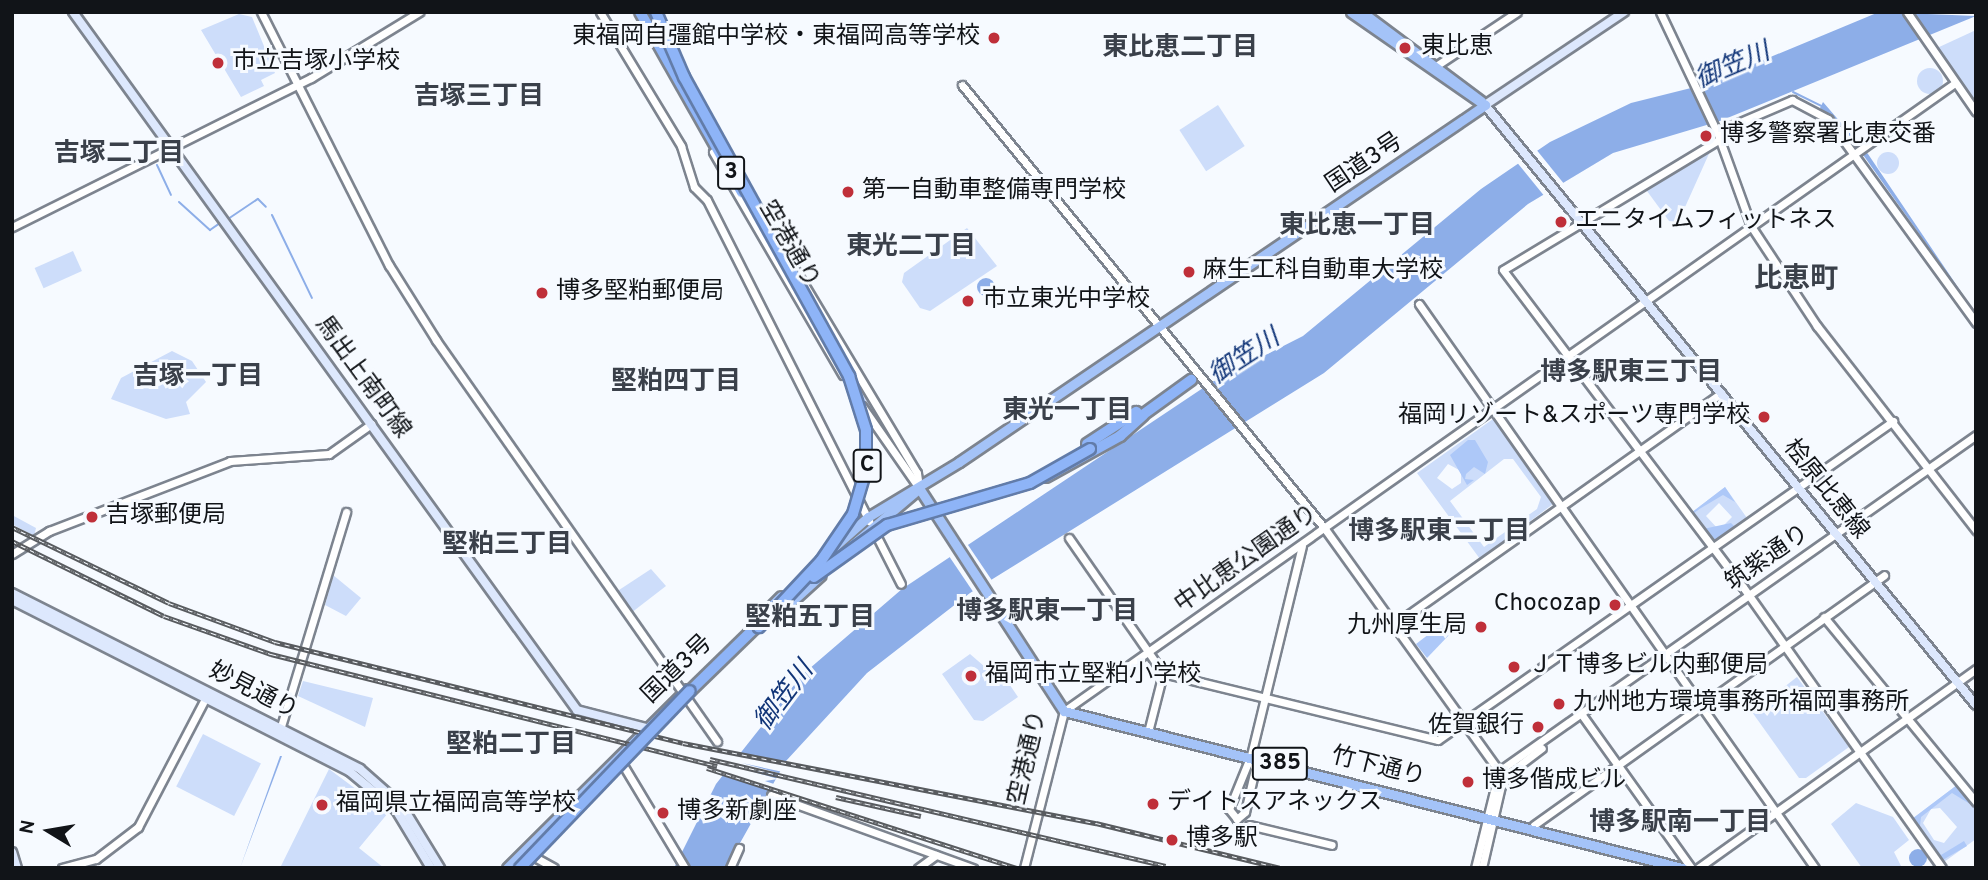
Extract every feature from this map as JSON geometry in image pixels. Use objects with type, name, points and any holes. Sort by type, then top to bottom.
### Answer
[{"type":"highway","points":[[640,12],[799,284]]},
{"type":"highway","name":"3","points":[[640,12],[799,284]]},
{"type":"highway","name":"C","points":[[522,868],[762,622],[841,533],[865,470],[866,430],[857,396],[799,284],[682,77],[654,12]]},
{"type":"highway","points":[[1351,12],[1485,105]]},
{"type":"highway","points":[[1362,12],[1485,105]]},
{"type":"highway","name":"国道3号","points":[[508,868],[870,521],[1485,105]]},
{"type":"highway","points":[[762,622],[884,521],[921,504],[1027,478],[1124,421],[1184,390],[1194,379]]},
{"type":"highway","points":[[762,622],[846,550],[887,524],[1030,483],[1139,414]]},
{"type":"highway","name":"空港通り","points":[[919,488],[982,589],[1064,711]]},
{"type":"highway","name":"国道3号","points":[[522,868],[620,761],[646,728],[684,697]]},
{"type":"highway","name":"竹下通り","points":[[1064,711],[1534,825],[1682,868]]},
{"type":"main road","name":"馬出上南町線","points":[[73,12],[577,710],[646,728]]},
{"type":"main road","points":[[1485,105],[1624,12]]},
{"type":"main road","name":"桧原比恵線","points":[[1485,105],[1976,705]]},
{"type":"main road","name":"妙見通り","points":[[12,593],[382,785],[408,813],[440,868]]},
{"type":"main road","name":"妙見通り","points":[[12,600],[207,694]]},
{"type":"main road","name":"妙見通り","points":[[281,731],[377,791],[401,817],[430,868]]},
{"type":"main road","points":[[12,852],[17,868]]},
{"type":"street","points":[[261,12],[389,265],[717,742]]},
{"type":"street","points":[[12,227],[299,87],[419,12]]},
{"type":"street","points":[[600,12],[681,146],[694,187],[707,200],[901,584]]},
{"type":"street","name":"空港通り","points":[[640,12],[799,305],[919,488]]},
{"type":"street","name":"空港通り","points":[[654,12],[762,215],[917,473],[919,488]]},
{"type":"street","points":[[1436,66],[1517,12]]},
{"type":"street","points":[[1660,12],[1718,133],[1751,226],[1817,326],[1976,530]]},
{"type":"street","points":[[1907,12],[1976,112]]},
{"type":"street","name":"中比恵公園通り","points":[[1064,711],[1955,83]]},
{"type":"street","points":[[962,85],[1194,379],[1242,430],[1325,528],[1499,771]]},
{"type":"street","points":[[1942,868],[1749,596],[1503,270],[1718,133],[1792,100],[1828,119],[1856,153],[1976,323]]},
{"type":"street","points":[[1419,304],[1815,868]]},
{"type":"street","points":[[1395,624],[1721,393]]},
{"type":"street","points":[[1069,538],[1163,673],[1438,740],[1893,421]]},
{"type":"street","points":[[12,554],[49,531],[230,461],[328,454],[371,424]]},
{"type":"street","name":"筑紫通り","points":[[1482,867],[1499,771],[1976,435]]},
{"type":"street","points":[[281,731],[346,512]]},
{"type":"street","points":[[1250,757],[1255,769],[1245,813],[1237,818],[1229,808],[1250,757],[1302,545]]},
{"type":"street","points":[[1534,825],[1616,763],[1884,575]]},
{"type":"street","points":[[1824,617],[1976,802]]},
{"type":"street","points":[[1698,868],[1976,669]]},
{"type":"street","points":[[1148,732],[1163,673]]},
{"type":"street","points":[[62,868],[96,859],[138,827],[207,694]]},
{"type":"street","name":"空港通り","points":[[1024,868],[1064,711]]},
{"type":"street","points":[[1582,715],[1691,868]]},
{"type":"street","name":"筑紫通り","points":[[1492,816],[1509,773],[1582,715]]},
{"type":"street","points":[[620,761],[685,868]]},
{"type":"street","points":[[771,794],[972,868]]},
{"type":"street","points":[[1249,825],[1332,845]]},
{"type":"street","points":[[730,868],[739,848]]},
{"type":"street","points":[[524,850],[554,868]]},
{"type":"street","points":[[918,868],[936,855]]},
{"type":"shaded area","points":[[239,14],[252,17],[275,73],[261,80],[264,86],[241,97],[201,30]]},
{"type":"shaded area","points":[[1976,30],[1976,105],[1937,48]]},
{"type":"shaded area","points":[[1930,68],[1939,72],[1943,81],[1939,90],[1930,94],[1921,90],[1917,81],[1921,72]]},
{"type":"shaded area","points":[[1218,105],[1245,146],[1206,171],[1179,130]]},
{"type":"shaded area","points":[[1712,147],[1677,225],[1672,225],[1644,187]]},
{"type":"shaded area","points":[[1888,152],[1896,155],[1899,163],[1896,171],[1888,174],[1880,171],[1877,163],[1880,155]]},
{"type":"shaded area","points":[[967,228],[997,266],[930,311],[920,308],[902,282],[904,273]]},
{"type":"shaded area","points":[[73,251],[82,271],[44,288],[35,268]]},
{"type":"shaded area","points":[[827,326],[865,390],[885,433],[846,372]]},
{"type":"shaded area","points":[[172,351],[192,361],[206,382],[186,402],[190,414],[166,419],[111,399],[121,378]]},
{"type":"shaded area","points":[[1493,419],[1553,504],[1480,559],[1417,473]],"holes":[[[1504,459],[1513,459],[1541,497],[1537,509],[1484,547],[1450,501]],[[1448,464],[1461,471],[1461,483],[1452,489],[1437,478]]]},
{"type":"shaded area","points":[[1468,440],[1475,440],[1488,462],[1485,474],[1474,467],[1466,474],[1465,479],[1474,480],[1467,485],[1450,455]]},
{"type":"shaded area","points":[[1725,487],[1747,518],[1712,541],[1691,513]],"holes":[[[1719,503],[1732,517],[1719,530],[1706,516]]]},
{"type":"shaded area","points":[[1725,487],[1735,502],[1723,495],[1701,508],[1694,513],[1700,524],[1691,513]]},
{"type":"shaded area","points":[[12,515],[36,528],[34,536],[12,524]]},
{"type":"shaded area","points":[[1731,523],[1735,527],[1714,541],[1703,529]]},
{"type":"shaded area","points":[[651,569],[666,586],[631,613],[616,592]]},
{"type":"shaded area","points":[[333,575],[361,598],[346,616],[325,605]]},
{"type":"shaded area","points":[[1442,624],[1450,634],[1427,658],[1416,644]]},
{"type":"shaded area","points":[[970,654],[992,673],[999,669],[1018,697],[983,721],[974,720],[942,674]]},
{"type":"shaded area","points":[[1797,677],[1849,747],[1806,778],[1799,778],[1752,712]]},
{"type":"shaded area","points":[[303,681],[373,698],[365,727],[298,696]]},
{"type":"shaded area","points":[[203,734],[261,764],[234,816],[176,787]]},
{"type":"shaded area","points":[[329,769],[388,813],[359,848],[384,868],[280,868]]},
{"type":"shaded area","points":[[1957,785],[1976,807],[1976,839],[1944,862],[1912,819]],"holes":[[[1940,808],[1957,827],[1944,843],[1934,840],[1923,823],[1931,809]]]},
{"type":"shaded area","points":[[1957,785],[1970,804],[1952,793],[1921,817],[1920,826],[1941,855],[1964,841],[1967,846],[1941,861],[1912,819]]},
{"type":"shaded area","points":[[1856,803],[1893,817],[1909,840],[1894,852],[1902,868],[1862,868],[1831,824]]},
{"type":"water","name":"御笠川","points":[[1879,12],[1976,16],[1720,121],[1613,153],[1528,204],[1324,373],[970,593],[867,673],[786,761],[726,868],[674,868],[716,784],[802,675],[902,589],[1212,382],[1303,336],[1481,189],[1550,142],[1631,103],[1703,85]]},
{"type":"water","points":[[1823,102],[1868,154],[1976,314],[1844,128],[1820,108]]},
{"type":"water","points":[[986,278],[992,281],[995,287],[992,293],[986,296],[980,293],[977,287],[980,281]]},
{"type":"water","points":[[280,756],[282,756],[240,868]]},
{"type":"water","points":[[1918,849],[1924,852],[1927,858],[1924,864],[1918,867],[1912,864],[1909,858],[1912,852]]},
{"type":"pier","points":[[1535,148],[1565,185],[1547,200],[1517,162]]},
{"type":"pier","points":[[966,542],[993,582],[975,594],[948,554]]},
{"type":"pier","points":[[737,752],[789,763],[783,772],[742,763],[782,774],[747,770],[778,779],[765,781],[774,784],[771,789],[719,774]]},
{"type":"waterway","points":[[1793,92],[1822,106]]},
{"type":"waterway","points":[[157,165],[171,195]]},
{"type":"waterway","points":[[228,219],[258,199],[266,207]]},
{"type":"waterway","points":[[179,202],[210,230],[220,223]]},
{"type":"waterway","points":[[272,215],[312,298]]},
{"type":"railway","points":[[12,527],[169,603],[275,642],[683,743],[1096,823],[1280,868]]},
{"type":"railway","points":[[12,541],[164,616],[271,654],[717,766]]},
{"type":"railway","points":[[710,759],[1166,866]]},
{"type":"railway","points":[[707,768],[1017,868]]},
{"type":"railway","points":[[836,797],[921,816]]},
{"type":"place","name":"東福岡自彊館中学校・東福岡高等学校","points":[[994,38]]},
{"type":"place","name":"東比恵","points":[[1405,48]]},
{"type":"place","name":"市立吉塚小学校","points":[[218,63]]},
{"type":"place","name":"博多警察署比恵交番","points":[[1706,136]]},
{"type":"place","name":"第一自動車整備専門学校","points":[[848,192]]},
{"type":"place","name":"エニタイムフィットネス","points":[[1561,222]]},
{"type":"place","name":"麻生工科自動車大学校","points":[[1189,272]]},
{"type":"place","name":"博多堅粕郵便局","points":[[542,293]]},
{"type":"place","name":"市立東光中学校","points":[[968,301]]},
{"type":"place","name":"福岡リゾート&スポーツ専門学校","points":[[1764,417]]},
{"type":"place","name":"吉塚郵便局","points":[[92,517]]},
{"type":"place","name":"Chocozap","points":[[1615,605]]},
{"type":"place","name":"九州厚生局","points":[[1481,627]]},
{"type":"place","name":"ＪＴ博多ビル内郵便局","points":[[1514,667]]},
{"type":"place","name":"福岡市立堅粕小学校","points":[[971,676]]},
{"type":"place","name":"九州地方環境事務所福岡事務所","points":[[1559,704]]},
{"type":"place","name":"佐賀銀行","points":[[1538,727]]},
{"type":"place","name":"博多偕成ビル","points":[[1468,782]]},
{"type":"place","name":"デイトスアネックス","points":[[1153,804]]},
{"type":"place","name":"福岡県立福岡高等学校","points":[[322,805]]},
{"type":"place","name":"博多新劇座","points":[[663,813]]},
{"type":"place","name":"博多駅","points":[[1172,840]]},
{"type":"district","name":"東比恵二丁目","points":[[1180,49]]},
{"type":"district","name":"吉塚三丁目","points":[[479,98]]},
{"type":"district","name":"吉塚二丁目","points":[[119,155]]},
{"type":"district","name":"東比恵一丁目","points":[[1357,227]]},
{"type":"district","name":"東光二丁目","points":[[911,248]]},
{"type":"district","name":"比恵町","points":[[1796,280]]},
{"type":"district","name":"博多駅東三丁目","points":[[1631,374]]},
{"type":"district","name":"吉塚一丁目","points":[[198,378]]},
{"type":"district","name":"堅粕四丁目","points":[[676,383]]},
{"type":"district","name":"東光一丁目","points":[[1067,412]]},
{"type":"district","name":"博多駅東二丁目","points":[[1439,533]]},
{"type":"district","name":"堅粕三丁目","points":[[507,546]]},
{"type":"district","name":"博多駅東一丁目","points":[[1047,613]]},
{"type":"district","name":"堅粕五丁目","points":[[810,619]]},
{"type":"district","name":"堅粕二丁目","points":[[511,746]]},
{"type":"district","name":"博多駅南一丁目","points":[[1680,824]]}]
